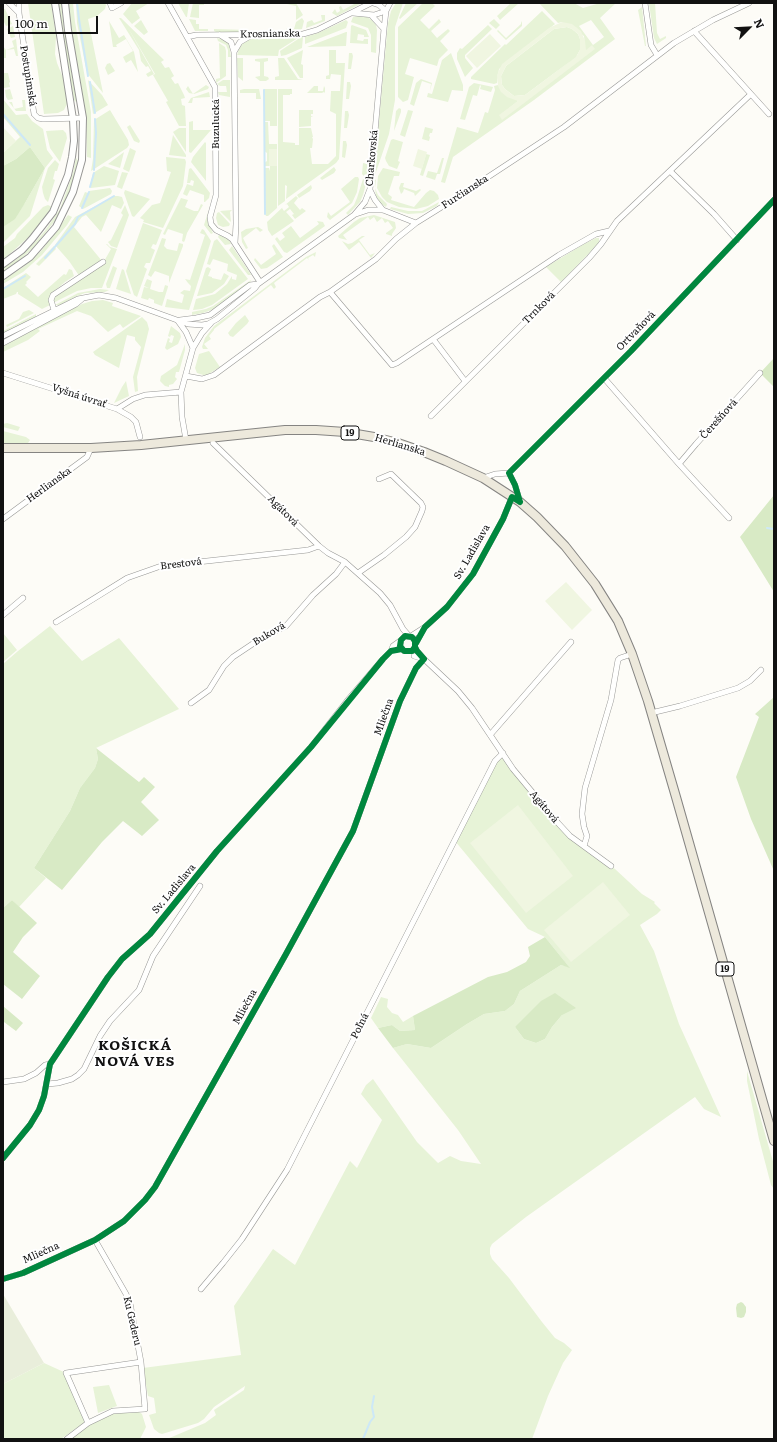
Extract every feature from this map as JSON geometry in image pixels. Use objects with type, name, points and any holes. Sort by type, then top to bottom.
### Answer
[{"type":"main road","name":"Herlianska","points":[[3,448],[90,448],[141,445],[285,430],[316,430],[346,432],[374,437],[424,452],[483,478],[520,502],[537,517],[565,546],[604,596],[618,621],[632,654]]},
{"type":"main road","name":"19","points":[[632,654],[651,713],[774,1141]]},
{"type":"street","points":[[9,3],[19,13]]},
{"type":"street","name":"Postupimská","points":[[19,3],[19,13],[34,114],[38,118],[43,119],[83,118]]},
{"type":"street","points":[[3,264],[22,250],[53,212],[68,175],[72,157],[74,141],[73,119],[55,3]]},
{"type":"street","points":[[3,276],[30,256],[52,232],[62,216],[73,192],[82,160],[83,118],[68,30],[65,3]]},
{"type":"street","points":[[110,3],[112,8],[121,3]]},
{"type":"street","name":"Buzulucká","points":[[168,3],[216,90],[216,195],[210,217],[211,224],[216,230],[230,237],[259,283]]},
{"type":"street","points":[[350,14],[371,15],[386,12],[379,5],[372,3]]},
{"type":"street","name":"Krosnianska","points":[[187,37],[196,35],[308,33],[372,3]]},
{"type":"street","name":"Charkovská","points":[[177,320],[196,325],[205,325],[213,322],[255,288],[259,283],[354,215],[361,207],[368,196],[370,189],[384,29],[386,12],[390,3]]},
{"type":"street","points":[[645,3],[651,45],[657,55]]},
{"type":"street","name":"Furčianska","points":[[186,376],[202,379],[214,375],[376,258],[416,223],[564,127],[657,55],[694,31],[749,3]]},
{"type":"street","points":[[371,15],[384,29]]},
{"type":"street","points":[[694,31],[769,114]]},
{"type":"street","points":[[234,52],[240,42],[252,34]]},
{"type":"street","points":[[220,35],[231,42],[234,52]]},
{"type":"street","name":"Buzulucká","points":[[234,52],[235,244]]},
{"type":"street","name":"Trnková","points":[[431,416],[589,258],[617,221],[751,94]]},
{"type":"street","points":[[670,171],[714,214],[737,240]]},
{"type":"street","points":[[370,189],[376,203],[383,210]]},
{"type":"street","points":[[368,196],[368,203],[373,210]]},
{"type":"street","name":"Ortvaňová","points":[[509,473],[604,378],[774,200]]},
{"type":"street","points":[[361,207],[368,203],[376,203]]},
{"type":"street","points":[[354,215],[365,211],[383,210],[416,223]]},
{"type":"street","name":"Trnková","points":[[330,292],[392,365],[559,255],[596,234],[609,231]]},
{"type":"street","points":[[54,310],[50,300],[53,295],[103,262]]},
{"type":"street","name":"Charkovská","points":[[177,320],[205,317],[214,314],[250,285],[259,283]]},
{"type":"street","points":[[3,336],[78,299],[92,296],[110,296],[177,320],[189,338],[193,348]]},
{"type":"street","points":[[3,343],[76,304],[82,299]]},
{"type":"street","points":[[189,338],[191,330],[205,317]]},
{"type":"street","points":[[189,319],[196,325],[198,340]]},
{"type":"street","points":[[186,440],[182,417],[181,392],[193,348],[213,322]]},
{"type":"street","points":[[433,339],[465,381]]},
{"type":"street","name":"Vyšná úvrať","points":[[3,372],[117,409],[131,417],[136,422],[140,437]]},
{"type":"street","name":"Čerešňová","points":[[679,464],[760,374]]},
{"type":"street","points":[[604,378],[679,464],[729,518]]},
{"type":"street","points":[[117,409],[145,394],[181,392]]},
{"type":"street","name":"Agátová","points":[[213,442],[319,546],[328,553],[345,562],[380,593],[390,605],[402,629]]},
{"type":"street","name":"Herlianska","points":[[3,518],[87,457],[90,448]]},
{"type":"street","points":[[483,478],[495,474],[509,473],[515,485],[520,502]]},
{"type":"street","points":[[358,573],[406,537],[415,527],[423,507],[421,503],[392,474],[379,480]]},
{"type":"street","name":"Sv. Ladislava","points":[[410,636],[424,627],[447,607],[474,574],[512,497]]},
{"type":"street","name":"Brestová","points":[[56,622],[127,578],[160,566],[308,550],[319,546]]},
{"type":"street","name":"Buková","points":[[191,703],[209,690],[224,666],[233,657],[263,637],[286,626],[313,595],[336,574],[345,562]]},
{"type":"street","points":[[3,615],[23,598]]},
{"type":"street","points":[[390,651],[412,651],[424,627]]},
{"type":"street","points":[[402,629],[415,640],[415,645]]},
{"type":"street","points":[[402,629],[400,646],[414,656],[424,659]]},
{"type":"street","points":[[401,640],[410,636]]},
{"type":"street","name":"Sv. Ladislava","points":[[3,1158],[30,1125],[39,1110],[50,1064],[108,977],[122,959],[150,934],[217,851],[311,747],[393,646],[401,640]]},
{"type":"street","points":[[490,735],[571,642]]},
{"type":"street","name":"Agátová","points":[[415,645],[424,659],[458,691],[472,708],[513,769],[544,808],[570,836],[611,866]]},
{"type":"street","points":[[584,846],[587,836],[582,814],[586,781],[611,700],[618,660],[632,654]]},
{"type":"street","points":[[414,656],[416,668]]},
{"type":"street","name":"Mliečna","points":[[3,1278],[22,1272],[95,1240],[132,1213],[145,1200],[163,1174],[353,831],[400,701],[416,668],[424,659]]},
{"type":"street","points":[[651,713],[680,706],[738,688],[743,686],[761,670]]},
{"type":"street","name":"Poľná","points":[[202,1288],[242,1239],[287,1170],[495,761],[503,753]]},
{"type":"street","name":"Sv. Ladislava","points":[[46,1084],[58,1083],[72,1079],[84,1069],[100,1036],[110,1021],[139,990],[153,956],[200,886]]},
{"type":"street","points":[[3,1082],[24,1079],[36,1073],[45,1065],[50,1064]]},
{"type":"street","name":"Ku Gederu","points":[[88,1423],[113,1411],[145,1410],[141,1362],[130,1303],[95,1240]]},
{"type":"street","points":[[67,1439],[88,1423],[66,1373],[141,1362]]},
{"type":"green space","points":[[28,3],[51,3],[56,36],[55,54],[64,80],[68,102],[64,110],[58,113],[44,114]]},
{"type":"green space","points":[[58,3],[61,3],[64,29],[77,98],[76,102],[74,100]]},
{"type":"green space","points":[[68,3],[73,3],[91,112],[91,158],[87,157],[86,116]]},
{"type":"green space","points":[[76,3],[105,3],[106,5],[105,9],[97,16],[88,19],[103,93],[87,73],[77,23]]},
{"type":"green space","points":[[132,3],[149,3],[136,11],[140,18],[132,24],[123,14]]},
{"type":"green space","points":[[178,3],[189,3],[187,17],[186,17]]},
{"type":"green space","points":[[193,3],[204,3],[204,5],[199,5],[199,18],[190,17]]},
{"type":"green space","points":[[287,3],[296,3],[303,15],[296,20],[296,6]]},
{"type":"green space","points":[[356,3],[362,3],[337,16],[332,13],[335,9],[337,13],[340,11],[339,7],[341,6],[343,10]]},
{"type":"green space","points":[[396,3],[403,3],[395,27],[395,100],[389,134],[374,175],[388,23],[391,11]]},
{"type":"green space","points":[[406,3],[418,3],[400,19],[399,18]]},
{"type":"green space","points":[[423,3],[432,3],[435,6],[420,20],[429,29],[439,19],[441,22],[431,31],[437,38],[448,29],[450,31],[440,41],[448,50],[439,59],[437,66],[410,58],[405,74],[414,77],[408,100],[403,102],[398,97],[398,27]]},
{"type":"green space","points":[[511,3],[519,3],[500,20],[497,16]]},
{"type":"green space","points":[[539,3],[574,3],[583,8],[600,3],[616,3],[600,18],[615,39],[534,100],[453,157],[445,183],[441,182],[457,127],[478,133],[485,112],[488,113],[495,90],[494,86],[498,85],[518,101],[499,116],[585,50],[584,36],[562,22],[558,23]],"holes":[[[591,20],[604,37],[593,45],[579,26]]]},
{"type":"green space","points":[[649,3],[655,3],[657,33],[660,39],[666,36],[666,38],[657,44],[654,38]]},
{"type":"green space","points":[[642,7],[646,46],[638,10]]},
{"type":"green space","points":[[3,9],[5,9],[12,24],[6,26],[3,20]]},
{"type":"green space","points":[[542,11],[555,24],[499,69],[497,83],[494,84],[471,79],[471,77],[505,44],[506,45]]},
{"type":"green space","points":[[321,15],[325,15],[325,21],[306,28],[307,22],[312,20],[314,23],[322,20]]},
{"type":"green space","points":[[361,16],[372,20],[376,25],[376,53],[371,52],[371,35],[368,28],[351,22],[353,17]]},
{"type":"green space","points":[[119,18],[121,18],[164,60],[161,62],[165,68],[169,67],[174,76],[171,78],[175,84],[178,83],[185,98],[181,99],[182,105],[185,106],[186,126],[179,126],[166,102],[168,101],[153,75],[155,74],[127,26],[154,74],[148,77],[146,74],[151,71],[148,66],[146,67],[141,61],[139,50]]},
{"type":"green space","points":[[302,18],[304,21],[302,29],[289,31],[294,29],[296,22]]},
{"type":"green space","points":[[189,19],[196,20],[196,24],[199,24],[199,29],[208,29],[208,31],[195,31]]},
{"type":"green space","points":[[494,19],[500,25],[496,29],[489,23]]},
{"type":"green space","points":[[141,20],[148,32],[144,35],[134,26]]},
{"type":"green space","points":[[346,20],[348,22],[346,28],[305,44],[305,37],[318,33]]},
{"type":"green space","points":[[109,21],[119,38],[124,35],[134,52],[138,72],[131,60],[126,63],[123,57],[133,51],[126,39],[116,45],[117,47],[113,47]]},
{"type":"green space","points":[[521,21],[522,26],[506,40],[497,31],[498,30],[506,38],[521,24]]},
{"type":"green space","points":[[562,22],[572,24],[581,31],[585,41],[586,50],[592,45],[595,49],[502,120],[499,115],[518,101],[507,97],[501,92],[498,86],[497,75],[502,64],[549,28]],"holes":[[[567,27],[578,34],[580,39],[580,50],[576,57],[525,95],[514,96],[505,89],[502,85],[501,76],[506,66],[554,29]]]},
{"type":"green space","points":[[352,25],[366,30],[369,37],[364,37],[364,35],[358,34],[357,40],[363,41],[364,39],[368,39],[368,44],[350,43]]},
{"type":"green space","points":[[488,25],[492,29],[465,55],[465,58],[473,68],[465,77],[457,59],[457,53],[460,48],[462,49]]},
{"type":"green space","points":[[13,26],[15,37],[11,38],[7,29]]},
{"type":"green space","points":[[567,27],[578,34],[580,39],[580,50],[576,57],[525,95],[514,96],[505,89],[502,85],[501,76],[506,66],[554,29]]},
{"type":"green space","points":[[214,29],[248,30],[248,32],[216,32]]},
{"type":"green space","points":[[346,32],[346,46],[307,47]]},
{"type":"green space","points":[[490,34],[501,46],[477,68],[466,56]]},
{"type":"green space","points":[[303,37],[302,48],[281,56],[280,51]]},
{"type":"green space","points":[[217,38],[229,43],[231,57],[228,57],[226,45],[218,41]]},
{"type":"green space","points":[[298,38],[279,50],[278,56],[237,55],[243,43],[251,39]]},
{"type":"green space","points":[[16,39],[18,56],[16,56],[14,49],[6,50],[14,47],[12,41]]},
{"type":"green space","points":[[219,43],[225,47],[226,51],[226,76],[216,83],[216,79],[220,78]]},
{"type":"green space","points":[[3,46],[6,50],[6,58],[3,58]]},
{"type":"green space","points":[[303,50],[301,64],[303,65],[303,78],[300,78],[287,58]]},
{"type":"green space","points":[[329,50],[336,50],[336,63],[345,63],[339,159],[336,163],[286,199],[287,186],[285,185],[285,201],[278,206],[278,89],[292,89],[292,94],[283,95],[283,142],[295,143],[295,145],[299,145],[299,128],[311,128],[313,137],[312,148],[310,148],[312,164],[328,164],[336,156],[336,114],[330,111],[331,91],[340,91],[341,75],[331,74],[330,79],[326,79],[326,76],[329,75]]},
{"type":"green space","points":[[349,53],[352,53],[353,56],[351,69],[348,69]]},
{"type":"green space","points":[[451,53],[463,85],[463,91],[452,90],[448,102],[427,97],[428,93],[432,94],[442,60]]},
{"type":"green space","points":[[237,58],[243,58],[243,81],[238,77]]},
{"type":"green space","points":[[268,58],[268,61],[264,62],[264,76],[268,77],[269,79],[266,81],[260,81],[255,77],[260,76],[260,62],[255,61],[255,59]]},
{"type":"green space","points":[[278,58],[284,58],[298,79],[303,80],[275,80],[275,77],[279,76]]},
{"type":"green space","points":[[110,63],[115,71],[108,75],[105,68],[107,64]]},
{"type":"green space","points":[[3,73],[8,73],[10,87],[4,88]]},
{"type":"green space","points":[[421,79],[432,83],[430,91],[431,84],[422,81],[414,106],[410,104],[416,83]]},
{"type":"green space","points":[[88,80],[102,95],[108,105],[93,114]]},
{"type":"green space","points":[[223,80],[230,80],[230,97],[219,95],[218,92],[227,92],[226,86],[220,86],[217,84]]},
{"type":"green space","points":[[347,82],[350,82],[351,86],[349,99],[346,99]]},
{"type":"green space","points":[[474,83],[493,87],[491,92],[480,89],[480,85],[477,96],[473,95],[465,120],[460,119],[469,87]]},
{"type":"green space","points":[[206,85],[209,87],[208,89],[193,94]]},
{"type":"green space","points":[[188,86],[193,94],[189,93],[186,89]]},
{"type":"green space","points":[[314,86],[318,86],[318,91],[323,91],[324,86],[325,93],[307,93]]},
{"type":"green space","points":[[10,89],[13,99],[8,100],[5,90]]},
{"type":"green space","points":[[259,89],[261,99],[256,99],[256,93],[240,93],[240,90]]},
{"type":"green space","points":[[264,89],[277,89],[277,126],[270,126],[270,121],[264,121]]},
{"type":"green space","points":[[209,92],[210,97],[193,98],[192,103],[188,103],[191,98]]},
{"type":"green space","points":[[3,99],[16,115],[27,114],[32,121],[43,129],[47,150],[53,158],[45,168],[30,147],[16,159],[3,166],[3,153],[20,137],[3,117]]},
{"type":"green space","points":[[22,100],[25,100],[26,111],[16,111],[14,109],[23,107]]},
{"type":"green space","points":[[399,108],[401,109],[401,112],[394,131],[396,111]]},
{"type":"green space","points":[[110,110],[128,140],[129,145],[127,148],[91,171],[93,159],[94,120]]},
{"type":"green space","points":[[299,110],[313,110],[313,114],[311,114],[313,117],[311,117],[311,126],[299,127]]},
{"type":"green space","points":[[408,110],[413,111],[405,137],[400,135]]},
{"type":"green space","points":[[345,111],[348,111],[349,115],[347,128],[344,128]]},
{"type":"green space","points":[[193,121],[193,130],[211,130],[191,153],[189,152],[189,122]]},
{"type":"green space","points":[[264,122],[268,122],[269,144],[277,144],[277,149],[269,149],[269,166],[264,166],[264,163],[267,161],[267,153],[264,151]]},
{"type":"green space","points":[[130,125],[140,141],[139,143],[134,141],[127,127]]},
{"type":"green space","points":[[3,127],[16,141],[3,153]]},
{"type":"green space","points":[[425,127],[433,129],[429,136],[429,141],[422,139]]},
{"type":"green space","points":[[179,128],[186,128],[186,152],[173,132]]},
{"type":"green space","points":[[63,130],[66,133],[67,138],[60,162],[50,148],[46,131]]},
{"type":"green space","points":[[173,135],[186,155],[186,157],[169,155]]},
{"type":"green space","points":[[393,139],[403,142],[398,161],[400,162],[397,169],[389,166],[385,158],[391,140]]},
{"type":"green space","points":[[343,141],[346,141],[347,145],[345,158],[342,157]]},
{"type":"green space","points":[[205,142],[206,181],[191,162],[193,157]]},
{"type":"green space","points":[[30,147],[45,168],[15,219],[3,227],[3,166],[16,159]]},
{"type":"green space","points":[[130,148],[136,151],[129,172],[123,169]]},
{"type":"green space","points":[[269,149],[277,149],[277,166],[269,166]]},
{"type":"green space","points":[[418,149],[427,152],[422,169],[413,166]]},
{"type":"green space","points":[[124,152],[120,168],[108,164]]},
{"type":"green space","points":[[426,154],[430,155],[423,176],[420,175]]},
{"type":"green space","points":[[166,157],[185,159],[186,162],[183,186],[163,228],[143,222],[144,220],[140,218],[152,205],[160,203],[171,172],[167,171]]},
{"type":"green space","points":[[76,158],[78,161],[71,187],[57,218],[36,245],[19,261],[3,272],[3,268],[17,259],[35,242],[60,209],[73,173]]},
{"type":"green space","points":[[442,158],[444,158],[440,174],[437,174],[435,180],[426,177],[428,171],[437,173]]},
{"type":"green space","points":[[55,160],[59,164],[57,171],[55,171],[53,179],[55,180],[48,202],[45,199],[42,187],[48,168]]},
{"type":"green space","points":[[363,163],[368,164],[367,175],[365,174],[364,176],[362,174]]},
{"type":"green space","points":[[104,166],[119,171],[115,185],[91,188],[93,173]]},
{"type":"green space","points":[[270,166],[277,166],[277,208],[266,216],[265,168],[269,168],[270,171]]},
{"type":"green space","points":[[334,167],[336,170],[334,173],[322,180],[320,178]]},
{"type":"green space","points":[[45,168],[30,216],[3,243],[3,227],[25,203]]},
{"type":"green space","points":[[191,168],[210,193],[209,198],[205,202],[204,195],[190,190],[187,196],[183,194],[187,184],[193,186],[194,181],[191,180],[190,183],[187,183],[189,169]]},
{"type":"green space","points":[[383,168],[400,172],[399,176],[394,176],[388,194],[392,197],[391,200],[414,207],[430,190],[434,191],[438,195],[439,199],[428,206],[416,209],[399,207],[387,202],[377,188],[378,176]]},
{"type":"green space","points":[[122,172],[128,173],[122,189],[117,187]]},
{"type":"green space","points":[[355,177],[358,177],[359,179],[357,192],[352,203],[330,220],[327,217],[328,212],[331,216],[350,202],[341,189]]},
{"type":"green space","points":[[363,179],[367,180],[363,195],[360,202],[348,215],[346,213],[354,205]]},
{"type":"green space","points":[[401,183],[404,183],[403,187],[416,191],[421,190],[415,196],[414,193],[404,189],[401,194],[399,188]]},
{"type":"green space","points":[[311,185],[312,188],[310,191],[299,198],[297,195]]},
{"type":"green space","points":[[110,188],[112,191],[111,194],[83,209],[79,206],[85,192],[88,193],[89,191]]},
{"type":"green space","points":[[375,188],[378,195],[387,204],[386,207],[381,204],[376,196]]},
{"type":"green space","points":[[125,190],[150,199],[134,217],[132,216],[124,193]]},
{"type":"green space","points":[[114,196],[122,197],[124,203],[121,209],[112,205],[101,232],[86,215],[82,217],[74,227],[102,261],[80,277],[55,245],[75,217]]},
{"type":"green space","points":[[296,196],[298,198],[294,203],[300,210],[302,208],[306,211],[295,219],[292,215],[294,214],[290,209],[286,212],[294,221],[272,236],[268,230],[267,222],[284,206],[282,208],[284,211],[289,207],[287,204],[285,205]]},
{"type":"green space","points":[[181,198],[188,200],[185,207],[194,211],[198,211],[201,204],[203,205],[187,233],[184,242],[182,241],[183,234],[168,229],[165,235],[163,234]]},
{"type":"green space","points":[[439,202],[437,206],[423,213],[408,214],[390,209],[391,207],[408,211],[422,211]]},
{"type":"green space","points":[[48,205],[52,207],[31,235],[3,260],[3,247],[15,238],[43,207]]},
{"type":"green space","points":[[125,205],[129,215],[117,248],[111,246],[108,242],[111,240],[123,215],[121,213]]},
{"type":"green space","points":[[232,210],[230,212],[231,222],[220,211]]},
{"type":"green space","points":[[208,212],[207,220],[213,233],[211,234],[204,225]]},
{"type":"green space","points":[[219,212],[230,224],[229,226],[223,227],[218,225],[216,218],[217,213]]},
{"type":"green space","points":[[68,215],[72,217],[67,225],[42,255],[23,272],[3,284],[3,280],[23,267],[41,251]]},
{"type":"green space","points":[[374,215],[395,222],[396,228],[392,236],[386,234],[393,228],[388,221],[385,223],[382,218],[377,222],[374,217],[370,220],[368,217],[343,235],[347,240],[339,238],[338,236],[360,218]]},
{"type":"green space","points":[[317,221],[323,222],[325,226],[287,253],[284,252],[275,239],[277,237],[280,241],[285,237],[282,233],[291,226],[300,238],[319,224]]},
{"type":"green space","points":[[143,223],[162,230],[156,245],[153,244],[151,248],[155,250],[150,263],[146,263],[144,267],[147,269],[137,297],[134,295],[126,271]]},
{"type":"green space","points":[[258,227],[263,230],[260,232],[256,228],[243,238],[248,248],[246,249],[242,242],[241,232],[246,229]]},
{"type":"green space","points":[[202,229],[211,241],[189,310],[165,307],[167,299],[182,303],[184,295],[180,293],[184,290],[190,291],[191,286],[185,279],[190,280],[205,235],[200,233]]},
{"type":"green space","points":[[219,235],[229,239],[231,244],[225,245],[218,237]]},
{"type":"green space","points":[[362,236],[365,236],[359,240],[370,255],[375,253],[371,258],[359,242],[349,250],[342,241],[348,244],[352,243]]},
{"type":"green space","points":[[162,238],[166,239],[164,246],[167,249],[177,251],[179,243],[183,244],[169,283],[169,276],[155,271],[151,277],[148,275]]},
{"type":"green space","points":[[599,238],[599,243],[561,282],[546,267],[584,244]]},
{"type":"green space","points":[[217,239],[248,279],[212,305],[202,309],[193,310],[196,299],[215,294],[227,284],[232,276],[232,279],[236,280],[237,275],[227,271],[228,264],[213,259],[210,265],[207,264],[214,241]]},
{"type":"green space","points":[[106,244],[117,249],[102,288],[91,288],[77,291],[53,303],[54,296],[103,263],[111,249]]},
{"type":"green space","points":[[274,244],[283,257],[267,268],[261,269],[254,260],[255,258],[261,265],[276,254],[272,246]]},
{"type":"green space","points":[[54,246],[56,249],[39,266],[36,264]]},
{"type":"green space","points":[[232,246],[251,275],[248,275],[229,250]]},
{"type":"green space","points":[[316,252],[315,257],[313,255],[308,258],[309,260],[307,258],[274,283],[276,287],[274,289],[271,285],[214,329],[209,336],[211,339],[204,344],[208,349],[203,349],[202,347],[205,338],[214,326],[306,257]]},
{"type":"green space","points":[[113,266],[117,268],[110,288],[107,288],[106,284]]},
{"type":"green space","points":[[208,267],[211,269],[208,276],[212,278],[221,280],[224,273],[229,276],[224,284],[212,293],[197,296],[206,268]]},
{"type":"green space","points":[[69,269],[72,270],[74,276],[51,294],[49,300],[50,305],[42,309],[18,294],[18,292],[3,299],[3,288],[26,273],[31,277],[25,285],[38,297],[64,274],[66,275]]},
{"type":"green space","points":[[122,269],[124,270],[131,294],[116,289]]},
{"type":"green space","points":[[147,279],[152,281],[150,289],[159,292],[163,292],[165,285],[168,286],[162,306],[154,303],[154,300],[149,298],[148,300],[141,298],[144,287],[149,288],[144,286]]},
{"type":"green space","points":[[251,280],[250,283],[214,309],[192,315],[192,312],[213,306]]},
{"type":"green space","points":[[100,289],[109,290],[105,292],[85,293],[60,305],[55,305],[78,293]]},
{"type":"green space","points":[[103,300],[113,303],[112,306],[141,316],[123,328],[120,324],[108,332],[91,316],[77,311],[38,329],[40,331],[28,340],[3,352],[3,346],[35,328],[82,304]]},
{"type":"green space","points":[[29,310],[34,313],[7,327],[6,325],[19,319],[23,312]]},
{"type":"green space","points":[[36,314],[36,317],[3,334],[3,331]]},
{"type":"green space","points":[[245,315],[249,321],[247,324],[233,337],[230,336],[228,333]]},
{"type":"green space","points":[[142,317],[147,322],[149,329],[137,377],[138,391],[135,392],[133,377],[141,347],[135,340],[135,337],[127,335],[119,368],[95,355],[93,352]]},
{"type":"green space","points":[[171,326],[180,333],[181,337],[178,344],[167,350],[165,348],[168,338],[170,339],[169,342],[172,343],[174,336],[168,336]]},
{"type":"green space","points":[[185,344],[185,350],[179,372],[176,372],[175,377],[177,379],[173,384],[169,385],[169,387],[165,386],[160,381],[161,376],[177,365]]},
{"type":"green space","points":[[209,351],[220,367],[207,375],[197,373],[195,368],[199,354]]},
{"type":"green space","points":[[774,358],[774,387],[760,373]]},
{"type":"green space","points":[[126,381],[129,396],[114,403],[122,387]]},
{"type":"green space","points":[[7,423],[20,427],[18,431],[3,427],[3,424]]},
{"type":"green space","points":[[3,431],[26,437],[30,440],[25,444],[3,443]]},
{"type":"green space","points":[[774,495],[774,592],[740,537]]},
{"type":"green space","points":[[566,582],[592,610],[572,630],[545,601]]},
{"type":"green space","points":[[50,626],[82,661],[119,638],[179,709],[96,748],[98,759],[95,768],[80,788],[70,811],[34,868],[46,878],[19,907],[12,900],[3,908],[3,664]]},
{"type":"green space","points":[[3,633],[17,650],[3,662]]},
{"type":"green space","points":[[774,697],[774,871],[751,819],[736,777],[759,717],[755,714]]},
{"type":"green space","points":[[96,748],[139,782],[144,777],[155,787],[141,802],[159,820],[142,836],[123,821],[102,842],[62,890],[34,868],[70,811],[80,788],[95,768],[98,759]]},
{"type":"green space","points":[[503,753],[558,823],[615,869],[642,894],[655,902],[654,903],[661,910],[640,925],[654,951],[679,1024],[721,1117],[704,1109],[695,1097],[526,1217],[492,1244],[490,1254],[492,1259],[509,1278],[555,1338],[572,1350],[563,1363],[548,1396],[532,1439],[167,1439],[205,1423],[216,1415],[214,1410],[244,1390],[245,1386],[214,1407],[204,1419],[198,1423],[162,1434],[154,1429],[149,1415],[156,1413],[154,1398],[148,1396],[143,1368],[241,1355],[234,1306],[273,1249],[295,1265],[350,1161],[357,1168],[382,1120],[361,1094],[366,1085],[373,1079],[417,1142],[438,1163],[450,1156],[461,1161],[481,1164],[458,1130],[393,1048],[407,1044],[431,1048],[484,1014],[505,1011],[514,1004],[520,991],[561,965],[569,967],[545,937],[528,929],[455,841],[496,761]],"holes":[[[562,1015],[552,1027],[545,1039],[536,1043],[524,1039],[515,1027]]]},
{"type":"green space","points":[[518,805],[573,876],[526,913],[470,843]]},
{"type":"green space","points":[[603,882],[630,915],[571,962],[544,930]]},
{"type":"green space","points":[[12,900],[37,923],[23,937],[13,952],[40,976],[22,999],[3,984],[3,908]]},
{"type":"green space","points":[[545,937],[570,968],[561,965],[520,991],[514,1004],[505,1011],[484,1014],[431,1048],[407,1044],[393,1048],[378,1028],[392,1025],[400,1031],[415,1030],[413,1016],[488,977],[507,972],[526,962],[530,956],[528,947]]},
{"type":"green space","points":[[555,993],[576,1008],[562,1015],[552,1027],[545,1039],[536,1043],[524,1039],[515,1027],[541,1001]]},
{"type":"green space","points":[[381,997],[388,999],[387,1007],[392,1013],[398,1015],[403,1022],[413,1016],[415,1030],[400,1031],[392,1025],[378,1028],[371,1018]]},
{"type":"green space","points":[[3,1006],[23,1023],[16,1031],[4,1022],[3,1023]]},
{"type":"green space","points":[[747,1071],[774,1165],[774,1189],[771,1185],[759,1139],[747,1081]]},
{"type":"green space","points":[[3,1294],[44,1363],[3,1384]]},
{"type":"green space","points":[[741,1302],[746,1307],[746,1312],[744,1317],[741,1318],[737,1317],[736,1308],[737,1304]]},
{"type":"green space","points":[[44,1363],[66,1373],[88,1423],[78,1427],[61,1439],[3,1439],[3,1384]]},
{"type":"green space","points":[[109,1385],[117,1406],[98,1413],[93,1387]]},
{"type":"green space","points":[[139,1412],[142,1414],[146,1427],[140,1439],[70,1439],[87,1426],[113,1413]]},
{"type":"waterway","points":[[77,3],[88,76]]},
{"type":"waterway","points":[[90,82],[95,113]]},
{"type":"waterway","points":[[264,90],[265,214]]},
{"type":"waterway","points":[[3,114],[30,145]]},
{"type":"waterway","points":[[94,170],[96,133],[95,119]]},
{"type":"waterway","points":[[90,187],[94,173]]},
{"type":"waterway","points":[[82,208],[89,192]]},
{"type":"waterway","points":[[45,258],[75,224],[78,217],[114,196]]},
{"type":"waterway","points":[[3,289],[25,276]]},
{"type":"waterway","points":[[767,528],[774,529]]},
{"type":"waterway","points":[[363,1439],[370,1422],[374,1417],[372,1407],[374,1396]]},
{"type":"cycle path","points":[[520,502],[515,485],[509,473],[631,351],[774,200]]},
{"type":"cycle path","points":[[416,643],[425,627],[447,607],[473,574],[503,519],[512,497],[520,502]]},
{"type":"cycle path","points":[[3,1279],[23,1273],[95,1240],[124,1221],[145,1200],[155,1187],[286,954],[353,831],[400,701],[416,668],[424,659],[417,651],[415,641],[412,637],[405,636],[401,640],[400,646],[404,651],[412,651],[415,647]]},
{"type":"cycle path","points":[[3,1158],[30,1125],[39,1110],[44,1096],[50,1064],[108,977],[122,959],[150,934],[217,851],[311,747],[383,659],[391,651],[402,649]]},
{"type":"district","name":"KOŠICKÁ NOVÁ VES","points":[[135,1054]]}]
